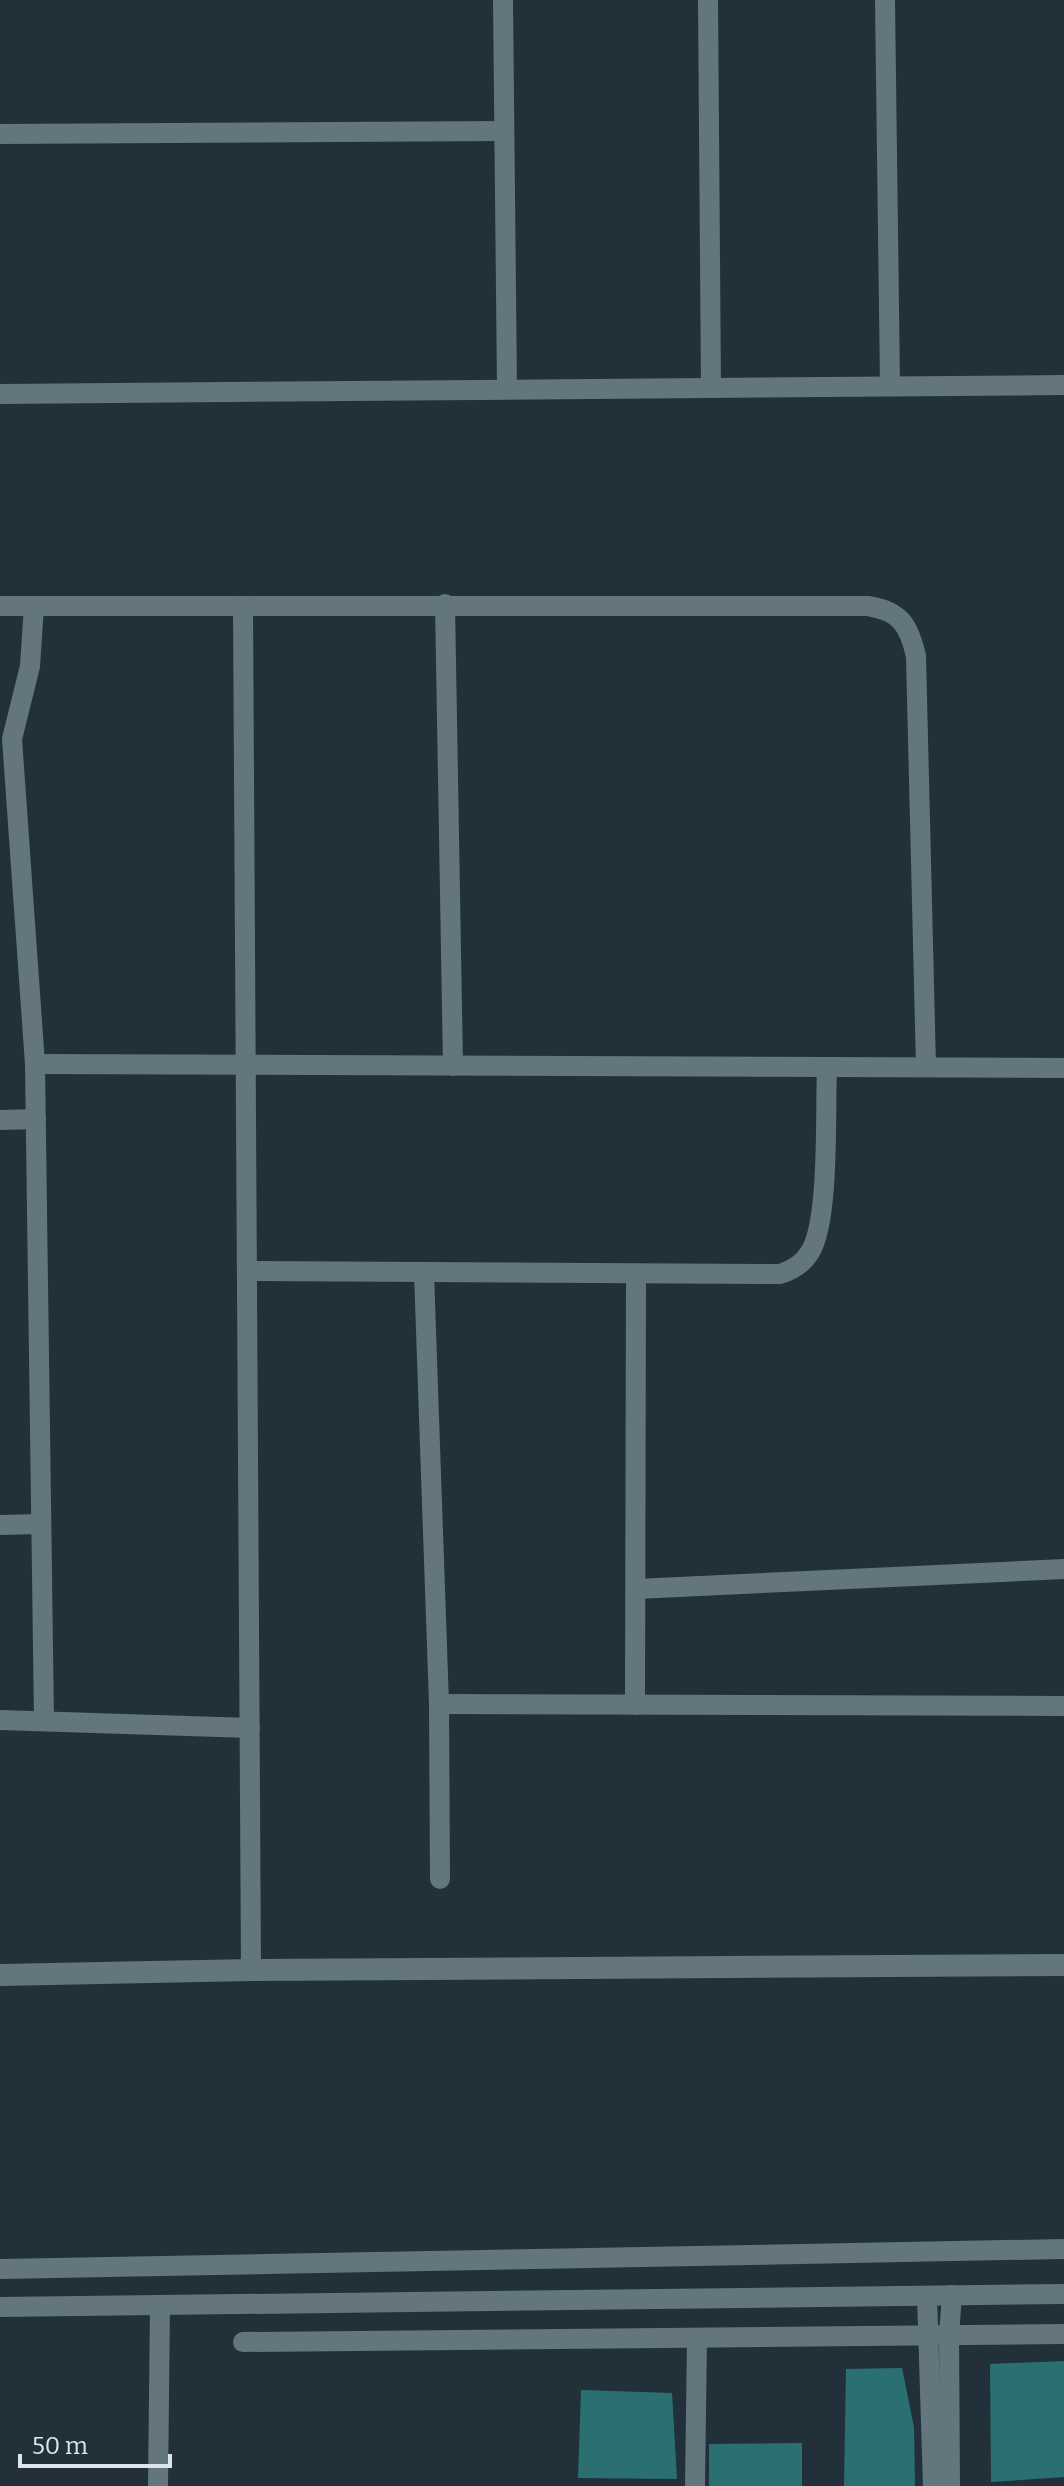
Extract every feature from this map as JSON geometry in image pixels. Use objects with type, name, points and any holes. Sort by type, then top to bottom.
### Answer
[{"type":"street","points":[[503,0],[507,389]]},
{"type":"street","points":[[708,0],[711,388]]},
{"type":"street","points":[[885,0],[890,386]]},
{"type":"street","points":[[0,134],[504,131]]},
{"type":"street","points":[[0,394],[1064,385]]},
{"type":"street","points":[[445,604],[453,1066]]},
{"type":"street","points":[[0,606],[445,604],[885,608],[900,617],[912,636],[916,656],[926,1067]]},
{"type":"street","points":[[34,606],[30,666],[12,739],[35,1064],[44,1721]]},
{"type":"street","points":[[243,606],[251,1970]]},
{"type":"street","points":[[0,720],[12,739]]},
{"type":"street","points":[[35,1064],[1064,1068]]},
{"type":"street","points":[[247,1271],[771,1276],[789,1271],[805,1259],[815,1243],[822,1215],[827,1067]]},
{"type":"street","points":[[0,1120],[36,1119]]},
{"type":"street","points":[[424,1273],[439,1704],[440,1879]]},
{"type":"street","points":[[635,1705],[636,1275]]},
{"type":"street","points":[[0,1525],[41,1524]]},
{"type":"street","points":[[636,1589],[1064,1569]]},
{"type":"street","points":[[439,1704],[1064,1706]]},
{"type":"street","points":[[0,1720],[250,1728]]},
{"type":"street","points":[[0,1975],[251,1970],[1064,1965]]},
{"type":"street","points":[[0,2269],[1064,2249]]},
{"type":"street","points":[[0,2307],[1064,2294]]},
{"type":"street","points":[[933,2486],[939,2335],[952,2295]]},
{"type":"street","points":[[927,2296],[939,2335],[950,2486]]},
{"type":"street","points":[[158,2486],[160,2305]]},
{"type":"street","points":[[243,2342],[1064,2334]]},
{"type":"street","points":[[695,2486],[697,2338]]},
{"type":"building","points":[[1064,2361],[1064,2477],[991,2482],[990,2364]]},
{"type":"building","points":[[902,2368],[914,2427],[915,2486],[844,2486],[846,2369]]},
{"type":"building","points":[[581,2390],[672,2393],[677,2479],[578,2478]]},
{"type":"building","points":[[802,2443],[802,2486],[709,2486],[709,2444]]}]
